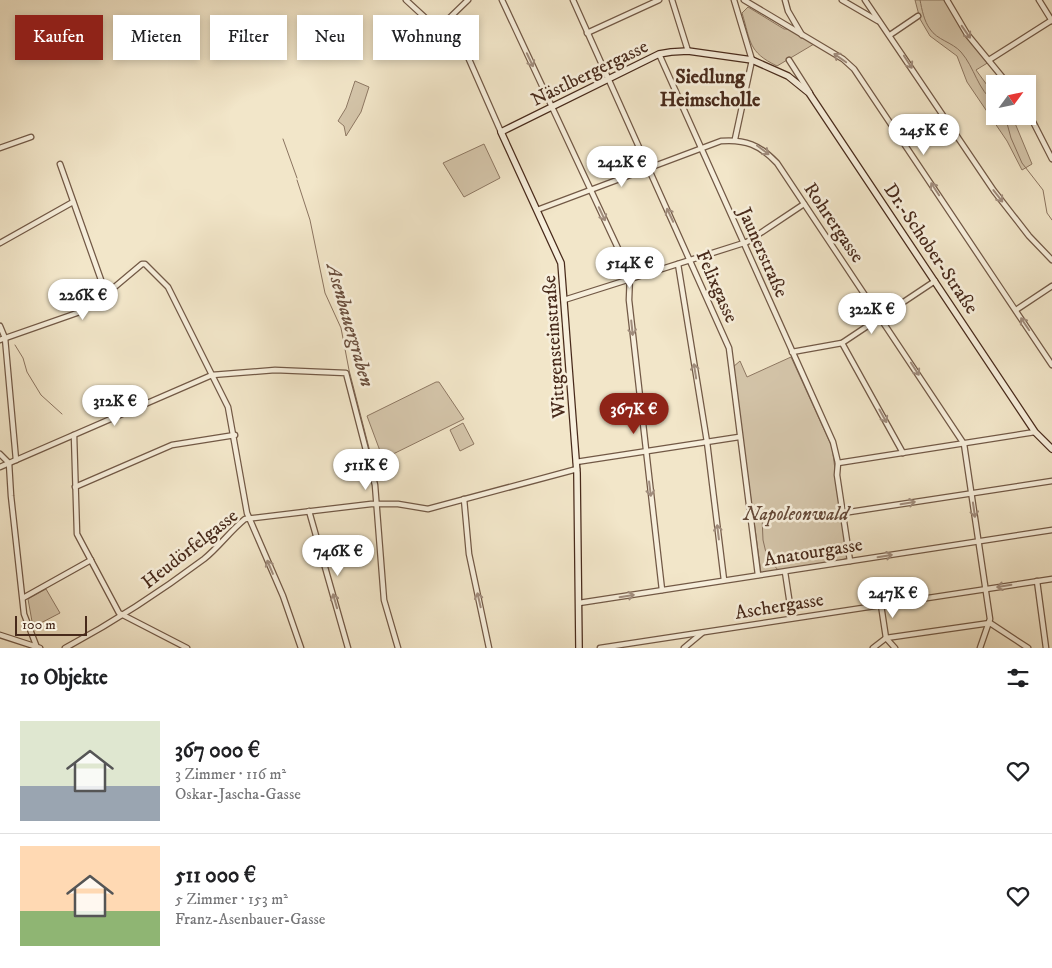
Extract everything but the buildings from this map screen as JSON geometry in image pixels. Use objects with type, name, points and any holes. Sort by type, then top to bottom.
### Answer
[{"type":"street","name":"Wittgensteinstraße","points":[[406,0],[423,15]]},
{"type":"street","points":[[452,15],[468,0]]},
{"type":"street","points":[[502,0],[630,274],[629,300],[662,590]]},
{"type":"street","name":"Felixgasse","points":[[573,0],[729,348],[758,575]]},
{"type":"street","points":[[587,33],[659,0]]},
{"type":"street","points":[[672,0],[688,51]]},
{"type":"street","points":[[734,0],[752,60],[735,140]]},
{"type":"street","points":[[744,0],[843,59],[854,69],[1052,365]]},
{"type":"street","points":[[785,0],[788,11],[803,36]]},
{"type":"street","points":[[842,0],[879,22]]},
{"type":"street","points":[[865,0],[994,190],[1029,236],[1052,260]]},
{"type":"street","points":[[947,0],[967,34],[1001,75]]},
{"type":"street","points":[[989,60],[1052,21],[1038,0]]},
{"type":"street","points":[[890,35],[918,16]]},
{"type":"street","name":"Nästlbergergasse","points":[[501,132],[658,54],[688,51],[752,60]]},
{"type":"street","name":"Jaunerstraße","points":[[658,54],[833,442],[838,463],[837,475],[850,561]]},
{"type":"street","name":"Wittgensteinstraße","points":[[469,60],[562,263],[576,465],[579,648]]},
{"type":"street","name":"Dr.-Schober-Straße","points":[[752,60],[788,76],[800,85],[821,108],[1035,432],[1052,449]]},
{"type":"street","points":[[789,60],[821,108]]},
{"type":"street","points":[[1035,125],[1052,158]]},
{"type":"street","points":[[0,148],[31,137]]},
{"type":"street","name":"Rohrergasse","points":[[537,210],[721,141],[747,141],[768,154],[777,163],[964,444]]},
{"type":"street","points":[[60,164],[106,294]]},
{"type":"street","points":[[0,243],[73,202]]},
{"type":"street","points":[[564,300],[744,243],[804,204]]},
{"type":"street","points":[[2,339],[70,316],[106,294],[143,264],[166,284],[230,412],[250,518],[283,596],[300,648]]},
{"type":"street","points":[[678,264],[707,442],[724,580]]},
{"type":"street","points":[[792,352],[842,343],[935,280]]},
{"type":"street","points":[[1016,310],[1052,286]]},
{"type":"street","points":[[0,326],[16,460]]},
{"type":"street","points":[[842,343],[903,453]]},
{"type":"street","points":[[0,467],[212,375],[275,370],[346,373],[375,485],[378,504],[384,600],[398,648]]},
{"type":"street","points":[[838,463],[1035,432]]},
{"type":"street","points":[[74,434],[77,534],[119,613],[187,648]]},
{"type":"street","points":[[75,487],[172,445],[234,435]]},
{"type":"street","name":"Heudörfelgasse","points":[[65,648],[123,615],[205,557],[234,528],[250,518],[378,504],[398,504],[425,509],[576,465],[645,451],[740,437]]},
{"type":"street","points":[[964,444],[990,623],[980,648]]},
{"type":"street","points":[[0,454],[9,463],[11,496],[26,622],[38,647]]},
{"type":"street","points":[[843,513],[1052,482]]},
{"type":"street","points":[[464,499],[469,554],[489,648]]},
{"type":"street","points":[[309,511],[348,648]]},
{"type":"street","name":"Anatourgasse","points":[[579,603],[1052,530]]},
{"type":"street","points":[[23,598],[91,560]]},
{"type":"street","points":[[785,572],[792,618]]},
{"type":"street","name":"Aschergasse","points":[[600,648],[1052,578]]},
{"type":"street","points":[[1037,581],[1046,648]]},
{"type":"street","points":[[880,605],[886,638],[895,648]]},
{"type":"street","points":[[873,648],[886,638],[990,623],[1028,648]]},
{"type":"street","points":[[684,648],[703,632]]},
{"type":"street","points":[[0,635],[38,647]]},
{"type":"green space","points":[[915,0],[945,0],[962,31],[989,62],[976,70],[986,84],[986,110],[967,82],[957,56],[930,36],[920,19]]},
{"type":"green space","points":[[748,7],[784,29],[788,29],[814,44],[777,66],[768,61],[756,51],[749,39],[742,13]]},
{"type":"green space","points":[[355,81],[369,87],[361,112],[346,136],[344,126],[338,121],[346,108]]},
{"type":"green space","points":[[996,125],[1016,125],[1032,164],[1022,170]]},
{"type":"green space","points":[[484,144],[500,178],[464,197],[443,163]]},
{"type":"green space","name":"Napoleonwald","points":[[791,357],[832,447],[847,558],[837,562],[761,573],[733,367],[740,361],[747,377]]},
{"type":"green space","points":[[439,382],[464,419],[383,459],[367,416]]},
{"type":"green space","points":[[463,423],[474,444],[460,451],[450,430]]},
{"type":"green space","points":[[46,589],[60,613],[33,627],[28,599]]},
{"type":"waterway","points":[[920,0],[922,11],[930,29],[961,52],[986,93]]},
{"type":"waterway","points":[[1007,125],[1022,163],[1043,190],[1047,213],[1052,220]]},
{"type":"waterway","name":"Asenbauergraben","points":[[283,139],[297,178]]},
{"type":"waterway","name":"Asenbauergraben","points":[[297,180],[310,220],[325,293],[341,328],[349,370],[377,479]]},
{"type":"waterway","points":[[15,345],[23,358],[27,372],[41,395],[62,414]]},
{"type":"waterway","points":[[752,506],[762,517],[763,540],[767,557],[778,570]]},
{"type":"district","name":"Siedlung Heimscholle","points":[[710,88]]}]
